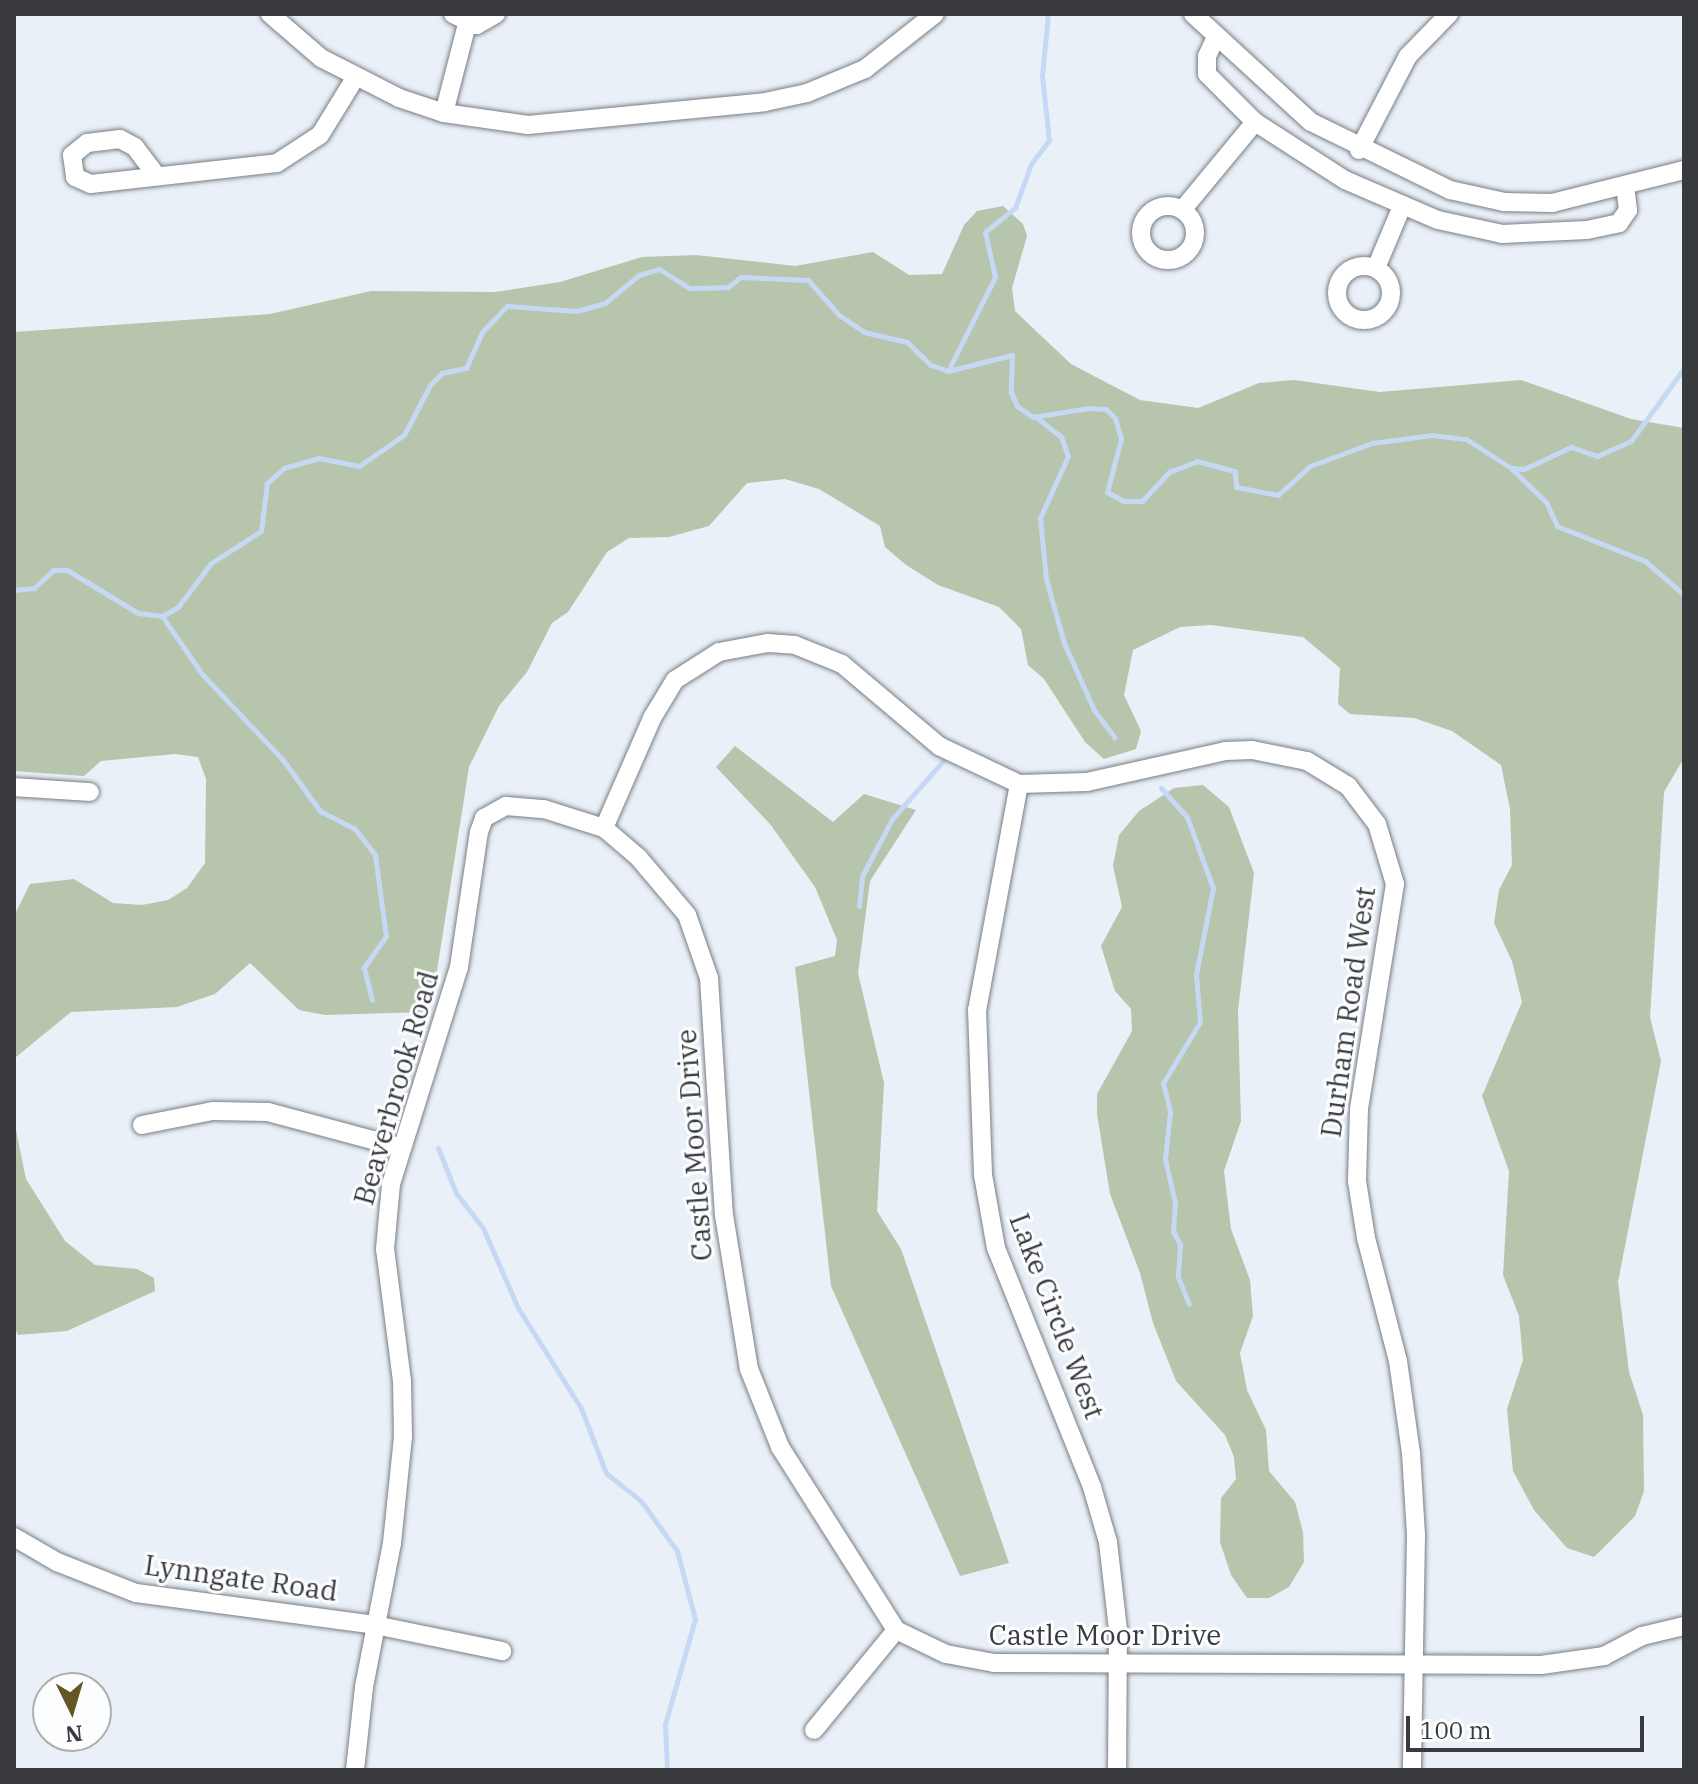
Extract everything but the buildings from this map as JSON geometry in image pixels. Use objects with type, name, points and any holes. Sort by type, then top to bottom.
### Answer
[{"type":"street","points":[[270,14],[321,58],[355,78],[444,113],[528,125],[776,101],[865,69],[935,14]]},
{"type":"street","points":[[444,113],[460,19],[488,21],[496,14]]},
{"type":"street","points":[[1193,14],[1311,122],[1359,150],[1450,190],[1504,202],[1552,203],[1684,170]]},
{"type":"street","points":[[1359,150],[1408,56],[1449,14]]},
{"type":"street","points":[[1216,37],[1207,56],[1207,74],[1255,122],[1345,180],[1402,206],[1502,234],[1558,234],[1619,223],[1628,210],[1625,187]]},
{"type":"street","points":[[156,175],[253,168],[285,159],[320,135],[355,78]]},
{"type":"street","points":[[1183,209],[1255,122]]},
{"type":"street","points":[[1376,268],[1402,206]]},
{"type":"street","name":"Durham Road West","points":[[604,828],[652,718],[675,680],[719,652],[744,645],[795,645],[842,664],[939,746],[1019,784],[1087,782],[1226,751],[1279,752],[1307,761],[1348,786],[1386,844],[1395,904],[1364,1067],[1357,1181],[1366,1238],[1398,1361],[1410,1439],[1416,1535],[1412,1770]]},
{"type":"street","name":"Lake Circle West","points":[[1019,784],[977,1010],[983,1175],[996,1248],[1088,1475],[1108,1542],[1116,1587],[1117,1770]]},
{"type":"street","points":[[14,787],[90,792]]},
{"type":"street","name":"Castle Moor Drive","points":[[495,810],[520,805],[544,809],[604,828],[666,886],[700,944],[714,1021],[731,1274],[749,1369],[780,1447],[896,1630],[973,1662],[1413,1664],[1577,1662],[1684,1626]]},
{"type":"street","name":"Beaverbrook Road","points":[[355,1770],[375,1625],[392,1543],[403,1437],[402,1381],[385,1249],[391,1184],[459,967],[479,832],[495,810]]},
{"type":"street","points":[[142,1125],[213,1111],[268,1112],[402,1148]]},
{"type":"street","name":"Lynngate Road","points":[[14,1537],[57,1562],[136,1593],[375,1625],[502,1651]]},
{"type":"street","points":[[814,1730],[896,1630]]},
{"type":"green space","points":[[1003,206],[1023,224],[1027,236],[1012,288],[1015,311],[1071,364],[1140,400],[1198,408],[1259,383],[1294,380],[1380,392],[1521,380],[1631,419],[1684,428],[1684,758],[1664,792],[1650,1017],[1661,1061],[1618,1282],[1629,1372],[1643,1415],[1644,1491],[1635,1516],[1594,1557],[1567,1548],[1534,1510],[1513,1471],[1507,1409],[1523,1360],[1519,1316],[1503,1275],[1509,1171],[1482,1096],[1522,1002],[1512,961],[1494,923],[1499,890],[1512,865],[1510,809],[1501,765],[1452,731],[1414,718],[1350,714],[1338,704],[1340,668],[1303,637],[1211,625],[1180,627],[1133,650],[1124,695],[1141,731],[1136,749],[1104,759],[1085,742],[1044,679],[1028,665],[1021,629],[999,607],[938,585],[906,565],[885,547],[880,526],[819,489],[785,479],[747,483],[709,526],[669,537],[629,538],[607,552],[568,612],[552,623],[527,672],[499,706],[469,767],[434,990],[423,1012],[325,1015],[299,1010],[250,963],[215,994],[177,1007],[71,1012],[16,1057],[14,1067],[14,916],[30,884],[74,879],[113,903],[142,905],[168,900],[187,888],[205,863],[206,779],[198,757],[175,754],[101,761],[84,776],[14,771],[14,332],[270,314],[371,291],[495,292],[560,282],[642,257],[696,255],[795,266],[873,252],[909,275],[942,274],[964,225],[977,211]]},
{"type":"green space","points":[[735,746],[833,822],[864,794],[916,810],[870,881],[858,973],[884,1083],[877,1211],[901,1249],[1009,1563],[960,1576],[831,1286],[795,967],[835,956],[837,940],[815,887],[770,824],[716,767]]},
{"type":"green space","points":[[1203,785],[1229,807],[1254,873],[1238,1011],[1241,1121],[1224,1171],[1231,1229],[1250,1280],[1253,1316],[1240,1353],[1247,1390],[1266,1430],[1269,1471],[1295,1502],[1303,1532],[1304,1562],[1289,1587],[1269,1598],[1247,1598],[1231,1575],[1220,1542],[1221,1498],[1236,1479],[1234,1457],[1225,1435],[1176,1381],[1110,1194],[1097,1114],[1097,1094],[1132,1031],[1131,1009],[1115,991],[1101,946],[1122,907],[1113,866],[1119,835],[1139,811],[1174,788]]},
{"type":"green space","points":[[14,1120],[26,1179],[65,1241],[95,1265],[137,1269],[154,1278],[155,1291],[67,1331],[18,1335],[14,1327]]},
{"type":"waterway","points":[[948,371],[995,277],[985,232],[1015,208],[1031,164],[1049,140],[1042,76],[1048,14]]},
{"type":"waterway","points":[[14,590],[34,588],[53,570],[67,570],[138,613],[162,616],[178,607],[211,563],[261,531],[267,483],[284,468],[318,458],[359,466],[404,435],[430,385],[442,373],[466,368],[482,332],[507,306],[577,311],[605,303],[639,275],[659,269],[689,288],[728,287],[741,277],[808,280],[839,315],[864,332],[907,342],[931,365],[948,371],[1012,355],[1011,392],[1017,406],[1033,417],[1088,408],[1106,409],[1115,418],[1121,439],[1107,492],[1123,501],[1142,501],[1169,472],[1197,461],[1235,471],[1236,487],[1278,495],[1310,466],[1372,443],[1432,435],[1466,439],[1511,468],[1524,469],[1571,447],[1597,456],[1631,441],[1684,368]]},
{"type":"waterway","points":[[1037,418],[1061,437],[1068,456],[1040,518],[1046,579],[1064,643],[1094,710],[1114,737]]},
{"type":"waterway","points":[[1511,468],[1546,502],[1557,526],[1645,561],[1684,595]]},
{"type":"waterway","points":[[162,616],[202,674],[283,760],[320,811],[355,829],[375,855],[386,936],[364,968],[372,1000]]},
{"type":"waterway","points":[[859,906],[862,876],[892,819],[943,761]]},
{"type":"waterway","points":[[1161,788],[1187,817],[1213,888],[1196,975],[1200,1022],[1163,1083],[1170,1112],[1165,1159],[1175,1203],[1173,1231],[1180,1245],[1178,1277],[1189,1304]]},
{"type":"waterway","points":[[438,1148],[456,1193],[483,1228],[518,1308],[581,1408],[606,1473],[641,1501],[677,1551],[695,1619],[665,1724],[667,1770]]}]
